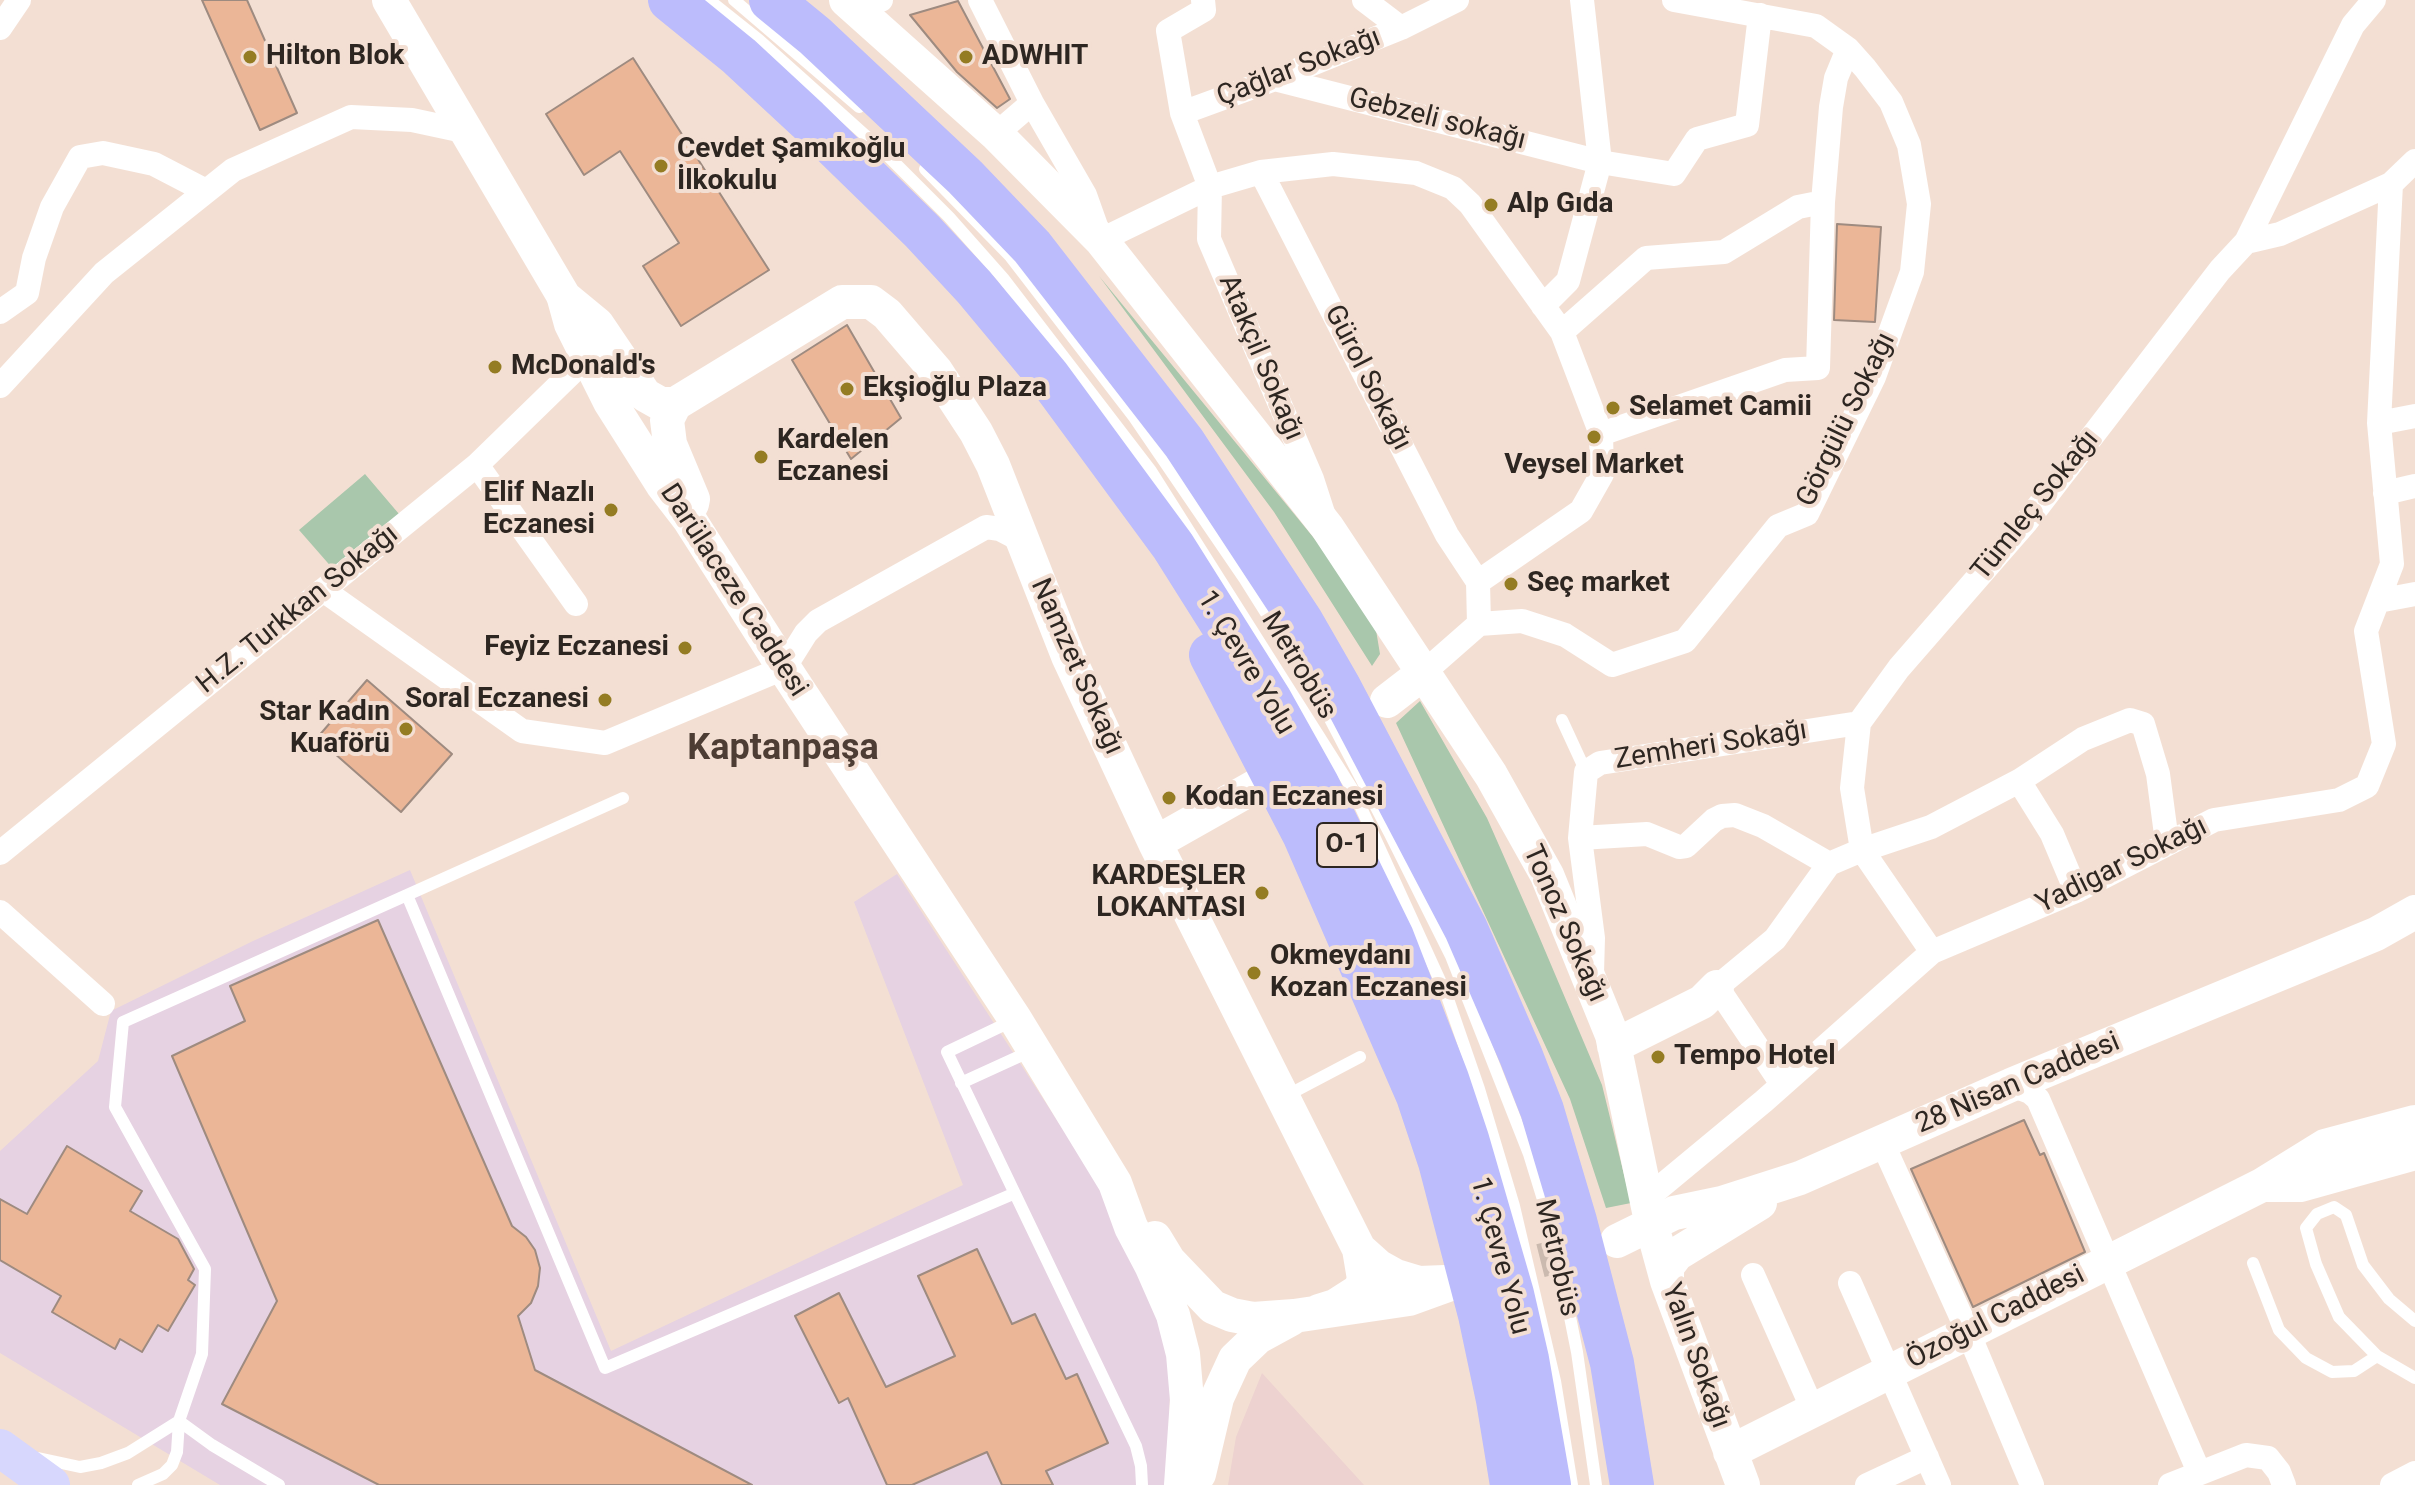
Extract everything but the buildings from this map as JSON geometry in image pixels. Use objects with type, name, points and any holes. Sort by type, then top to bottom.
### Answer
[{"type":"highway","name":"1. Çevre Yolu","points":[[670,0],[739,56],[808,120],[922,231],[974,287],[1048,376],[1173,546],[1270,700],[1317,784],[1392,937],[1447,1079],[1512,1294],[1549,1485]]},
{"type":"highway","name":"O-1","points":[[771,0],[815,36],[965,177],[1032,247],[1184,443],[1332,673],[1466,929],[1542,1110],[1612,1363],[1624,1479]]},
{"type":"highway","points":[[974,287],[1058,423],[1133,525],[1212,658],[1304,834],[1418,1096],[1440,1162],[1480,1315],[1512,1485]]},
{"type":"main road","name":"Darülaceze Caddesi","points":[[389,0],[563,295],[571,324],[610,402],[1015,1019],[1115,1183],[1131,1227],[1173,1315],[1183,1354],[1187,1400],[1181,1485]]},
{"type":"main road","name":"Tonoz Sokağı","points":[[861,3],[1101,240],[1327,527],[1491,775],[1547,875],[1612,1037],[1649,1212]]},
{"type":"main road","points":[[563,295],[597,324],[645,395],[655,402],[675,404],[667,420],[668,431],[676,463],[693,499],[689,519]]},
{"type":"main road","name":"Namzet Sokağı","points":[[675,404],[842,302],[871,302],[887,314],[936,371],[976,432],[993,465],[1068,656],[1155,843],[1359,1249],[1364,1279],[1360,1290],[1342,1302],[1307,1314]]},
{"type":"main road","points":[[1387,701],[1422,674]]},
{"type":"main road","points":[[1155,843],[1270,778]]},
{"type":"main road","name":"28 Nisan Caddesi","points":[[1617,1241],[1649,1212],[1674,1213],[1722,1203],[1800,1178],[2011,1085],[2376,934],[2415,912]]},
{"type":"main road","points":[[1612,1037],[1702,1002],[1717,987]]},
{"type":"main road","name":"Özoğul Caddesi","points":[[1730,1452],[2262,1185],[2325,1146],[2415,1122]]},
{"type":"main road","points":[[2262,1185],[2300,1185],[2412,1160]]},
{"type":"main road","points":[[1667,1281],[1667,1267],[1677,1254],[1800,1178]]},
{"type":"main road","points":[[1115,1183],[1141,1212],[1169,1261],[1213,1307],[1253,1319],[1307,1314]]},
{"type":"main road","name":"Yalın Sokağı","points":[[1649,1212],[1667,1281],[1743,1485]]},
{"type":"main road","name":"Namzet Sokağı","points":[[1307,1314],[1409,1299],[1456,1282],[1419,1283],[1396,1276],[1378,1266],[1359,1249]]},
{"type":"main road","points":[[1196,1485],[1217,1398],[1235,1359],[1258,1337],[1307,1314]]},
{"type":"main road","points":[[2,1449],[51,1485]]},
{"type":"street","points":[[0,28],[19,0]]},
{"type":"street","points":[[980,0],[1032,103],[1085,195],[1101,240],[1210,187],[1261,172],[1333,164],[1416,173],[1453,188],[1470,204],[1562,332],[1601,434],[1602,474],[1581,511],[1478,582],[1479,624],[1422,674]]},
{"type":"street","points":[[1203,0],[1204,10],[1168,31],[1182,113],[1210,187]]},
{"type":"street","points":[[1364,0],[1401,28]]},
{"type":"street","name":"Çağlar Sokağı","points":[[1182,113],[1401,28],[1457,0]]},
{"type":"street","points":[[1543,306],[1568,281],[1600,162],[1582,0]]},
{"type":"street","points":[[1601,434],[1785,370],[1818,368],[1823,202],[1831,107],[1836,78],[1848,49],[1816,26],[1674,0]]},
{"type":"street","name":"Tümleç Sokağı","points":[[1862,850],[1852,788],[1859,723],[1899,668],[2027,521],[2220,270],[2246,242],[2353,25],[2374,0]]},
{"type":"street","name":"Gebzeli sokağı","points":[[1275,79],[1600,162],[1674,174],[1697,139],[1747,125],[1760,15]]},
{"type":"street","name":"Görgülü Sokağı","points":[[1479,624],[1522,621],[1565,635],[1612,665],[1685,641],[1778,526],[1807,514],[1879,362],[1912,272],[1919,204],[1909,145],[1891,102],[1848,49]]},
{"type":"street","points":[[996,134],[1032,103]]},
{"type":"street","points":[[0,386],[104,273],[233,170],[351,117],[412,120],[468,132]]},
{"type":"street","points":[[0,312],[27,293],[34,258],[52,207],[80,157],[103,153],[154,164],[206,191]]},
{"type":"street","points":[[2246,242],[2280,234],[2391,184],[2415,161]]},
{"type":"street","name":"Gürol Sokağı","points":[[1261,172],[1447,535],[1478,582]]},
{"type":"street","name":"Yadigar Sokağı","points":[[1649,1212],[1782,1084],[1932,952],[2076,891],[2214,820],[2339,800],[2367,786],[2384,744],[2366,631],[2392,564],[2379,423],[2391,184]]},
{"type":"street","name":"Atakçil Sokağı","points":[[1210,187],[1209,239],[1312,479],[1327,527]]},
{"type":"street","points":[[1562,332],[1646,258],[1724,252],[1798,207],[1823,202]]},
{"type":"street","name":"H.Z. Turkkan Sokağı","points":[[0,853],[477,465],[587,358]]},
{"type":"street","points":[[2379,423],[2415,416]]},
{"type":"street","points":[[477,465],[576,604]]},
{"type":"street","points":[[2385,493],[2415,486]]},
{"type":"street","points":[[323,590],[522,731],[605,743],[784,668],[806,633],[818,621],[986,527],[1000,529],[1021,540]]},
{"type":"street","points":[[2378,601],[2415,594]]},
{"type":"street","points":[[1782,1084],[1717,987],[1775,939],[1829,864],[1931,827],[2019,781],[2083,739],[2130,720],[2143,724],[2158,774],[2167,842]]},
{"type":"street","name":"Zemheri Sokağı","points":[[1591,983],[1593,938],[1580,838],[1586,772],[1600,763],[1859,723]]},
{"type":"street","points":[[2019,781],[2052,834],[2076,891]]},
{"type":"street","points":[[1580,838],[1647,834],[1679,847],[1686,846],[1714,820],[1735,815],[1763,826],[1829,864]]},
{"type":"street","points":[[1862,850],[1932,952]]},
{"type":"street","points":[[0,912],[103,1004]]},
{"type":"street","points":[[2011,1085],[2030,1092],[2038,1099],[2199,1472]]},
{"type":"street","points":[[1882,1142],[1968,1332],[2032,1485]]},
{"type":"street","points":[[1753,1275],[1813,1410]]},
{"type":"street","points":[[1850,1283],[1939,1485]]},
{"type":"street","points":[[2170,1485],[2246,1455],[2268,1458],[2284,1485]]},
{"type":"street","points":[[1867,1485],[1927,1457]]},
{"type":"street","points":[[2392,1485],[2415,1473]]},
{"type":"lane","name":"Metrobüs","points":[[709,0],[759,40],[886,154],[949,217],[1003,278],[1151,471],[1353,790],[1447,996],[1479,1089],[1514,1206],[1555,1381],[1572,1485]]},
{"type":"lane","points":[[734,0],[863,111]]},
{"type":"lane","name":"Metrobüs","points":[[910,154],[1010,256],[1134,417],[1244,578],[1317,694],[1451,956],[1529,1154],[1553,1232],[1577,1352],[1624,1479]]},
{"type":"lane","points":[[1562,720],[1586,772]]},
{"type":"lane","points":[[138,1485],[160,1480],[172,1465],[177,1452],[179,1421],[202,1354],[205,1269],[115,1107],[123,1022],[623,798]]},
{"type":"lane","points":[[407,895],[605,1368],[1013,1194]]},
{"type":"lane","points":[[1015,1019],[947,1052],[1136,1446],[1142,1485]]},
{"type":"lane","points":[[961,1083],[1034,1049]]},
{"type":"lane","points":[[1281,1098],[1360,1057]]},
{"type":"lane","points":[[2415,1321],[2389,1299],[2363,1265],[2346,1215],[2334,1207],[2317,1214],[2306,1228],[2316,1264],[2339,1317],[2377,1356],[2415,1378]]},
{"type":"lane","points":[[2253,1263],[2279,1330],[2306,1358],[2332,1372],[2354,1371],[2377,1356]]},
{"type":"lane","points":[[2,1449],[80,1467],[128,1453],[179,1421]]},
{"type":"lane","points":[[179,1421],[212,1445],[279,1485]]},
{"type":"shaded area","points":[[410,870],[611,1351],[963,1185],[854,902],[897,874],[1092,1174],[1144,1276],[1172,1350],[1166,1485],[220,1485],[0,1353],[0,1151],[98,1061],[111,1011],[253,941]]},
{"type":"shaded area","points":[[1262,1373],[1364,1485],[1228,1485],[1236,1437]]},
{"type":"green space","points":[[1099,276],[1350,582],[1376,630],[1380,654],[1372,666],[1274,512]]},
{"type":"green space","points":[[365,474],[399,514],[334,570],[299,530]]},
{"type":"green space","points":[[1420,701],[1487,818],[1602,1085],[1631,1203],[1606,1208],[1570,1099],[1396,723]]},
{"type":"tunnel","points":[[1491,1273],[1595,1247]]},
{"type":"place","name":"Hilton Blok","points":[[250,57]]},
{"type":"place","name":"ADWHIT","points":[[966,57]]},
{"type":"place","name":"Cevdet Şamıkoğlu İlkokulu","points":[[661,166]]},
{"type":"place","name":"Alp Gıda","points":[[1491,205]]},
{"type":"place","name":"McDonald's","points":[[495,367]]},
{"type":"place","name":"Ekşioğlu Plaza","points":[[847,389]]},
{"type":"place","name":"Selamet Camii","points":[[1613,408]]},
{"type":"place","name":"Veysel Market","points":[[1594,437]]},
{"type":"place","name":"Kardelen Eczanesi","points":[[761,457]]},
{"type":"place","name":"Elif Nazlı Eczanesi","points":[[611,510]]},
{"type":"place","name":"Seç market","points":[[1511,584]]},
{"type":"place","name":"Feyiz Eczanesi","points":[[685,648]]},
{"type":"place","name":"Soral Eczanesi","points":[[605,700]]},
{"type":"place","name":"Star Kadın Kuaförü","points":[[406,729]]},
{"type":"place","name":"Kodan Eczanesi","points":[[1169,798]]},
{"type":"place","name":"KARDEŞLER LOKANTASI","points":[[1262,893]]},
{"type":"place","name":"Okmeydanı Kozan Eczanesi","points":[[1254,973]]},
{"type":"place","name":"Tempo Hotel","points":[[1658,1057]]},
{"type":"district","name":"Kaptanpaşa","points":[[783,750]]}]
